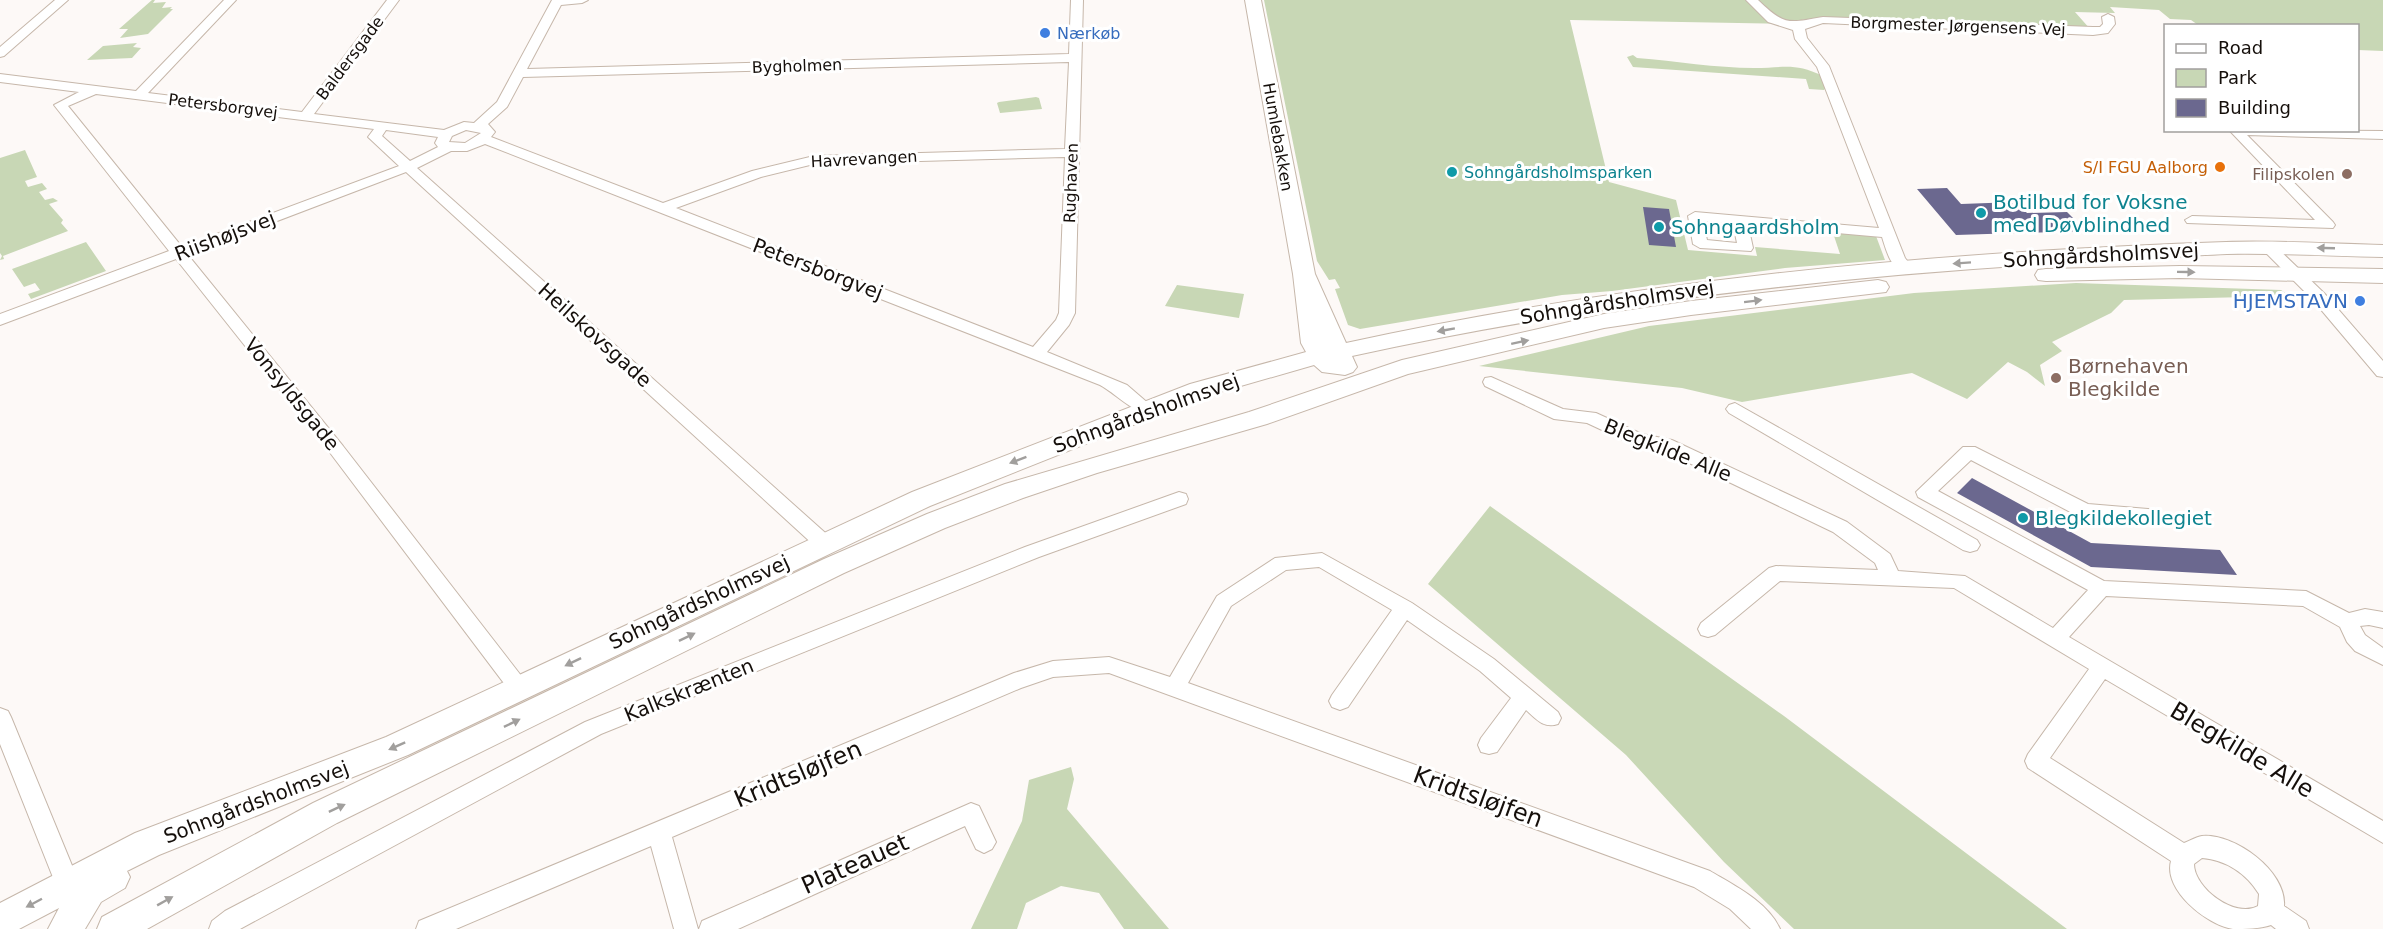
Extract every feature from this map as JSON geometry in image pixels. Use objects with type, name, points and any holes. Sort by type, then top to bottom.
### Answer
[{"type":"street","points":[[0,53],[62,0]]},
{"type":"street","points":[[139,95],[230,0]]},
{"type":"street","name":"Baldersgade","points":[[306,116],[393,0]]},
{"type":"street","points":[[447,140],[471,145],[502,104],[558,1],[582,0]]},
{"type":"street","name":"Rughaven","points":[[1035,355],[1063,322],[1066,313],[1077,0]]},
{"type":"street","name":"Humlebakken","points":[[1253,0],[1304,274],[1313,343],[1334,360]]},
{"type":"street","points":[[1752,0],[1772,20],[1799,28],[1801,39],[1823,66],[1898,259],[1904,267]]},
{"type":"street","name":"Borgmester Jørgensens Vej","points":[[1799,28],[1803,24],[1823,20],[2093,31],[2104,30],[2109,24],[2108,17]]},
{"type":"street","name":"Bygholmen","points":[[518,73],[1075,58]]},
{"type":"street","name":"Petersborgvej","points":[[0,78],[382,126],[447,140]]},
{"type":"street","name":"Vonsyldsgade","points":[[43,83],[337,450],[519,688]]},
{"type":"street","points":[[60,105],[94,90]]},
{"type":"street","name":"Heilskovsgade","points":[[382,126],[375,137],[824,543]]},
{"type":"street","points":[[447,140],[464,126],[481,132]]},
{"type":"street","name":"Petersborgvej","points":[[481,132],[664,208],[1106,381],[1121,389],[1147,410]]},
{"type":"street","name":"Sohngårdsholmsvej","points":[[2192,220],[2328,225],[2236,132]]},
{"type":"street","name":"Sohngårdsholmsvej","points":[[2272,132],[2383,135]]},
{"type":"street","name":"Riishøjsvej","points":[[0,320],[408,167],[447,140]]},
{"type":"street","name":"Havrevangen","points":[[664,208],[780,165],[814,160],[1072,153]]},
{"type":"street","points":[[1739,220],[1888,233]]},
{"type":"street","points":[[2268,247],[2349,330],[2383,372]]},
{"type":"street","name":"Sohngårdsholmsvej","points":[[71,914],[88,891],[100,883],[242,818],[296,786],[397,746],[921,499],[1198,390],[1566,309],[1677,291],[1801,276],[2108,253],[2268,247],[2383,251]]},
{"type":"street","name":"Sohngårdsholmsvej","points":[[114,929],[325,813],[834,566],[936,521],[1088,467],[1311,401],[1375,375],[1605,321],[1814,293],[1917,283],[2077,274],[2180,272],[2383,276]]},
{"type":"street","points":[[1334,360],[1375,375]]},
{"type":"street","points":[[936,521],[1126,443],[1328,384],[1338,379],[1334,360]]},
{"type":"street","name":"Blegkilde Alle","points":[[1491,382],[1560,415],[1590,417],[1638,440],[1666,444],[1840,527],[1883,559],[1891,578]]},
{"type":"street","points":[[1735,409],[1970,544]]},
{"type":"street","points":[[1911,511],[1924,492],[1969,451],[2085,511],[2153,515]]},
{"type":"street","points":[[1924,492],[2101,588],[2306,599],[2351,623]]},
{"type":"street","name":"Kalkskrænten","points":[[222,929],[234,919],[351,855],[593,728],[1032,552],[1179,499]]},
{"type":"street","points":[[1175,687],[1224,601],[1282,562],[1322,560],[1405,608],[1487,665],[1550,718]]},
{"type":"street","name":"Blegkilde Alle","points":[[1708,629],[1776,573],[1958,581],[2383,833]]},
{"type":"street","points":[[2055,639],[2101,588]]},
{"type":"street","points":[[1340,701],[1405,608]]},
{"type":"street","points":[[2383,620],[2364,616],[2356,618],[2351,623],[2351,632],[2355,638],[2371,652],[2383,657]]},
{"type":"street","name":"Kridtsløjfen","points":[[428,929],[1014,682],[1053,669],[1108,665],[1175,687],[1702,879],[1739,901],[1768,929]]},
{"type":"street","points":[[2102,667],[2036,761],[2184,856]]},
{"type":"street","points":[[1489,745],[1524,696]]},
{"type":"street","points":[[0,717],[71,914],[0,921]]},
{"type":"street","name":"Plateauet","points":[[711,929],[971,813],[984,842]]},
{"type":"street","points":[[659,833],[686,929]]},
{"type":"street","points":[[2201,847],[2227,852],[2241,859],[2264,880],[2270,891],[2272,902],[2270,911],[2262,918],[2249,920],[2234,918],[2212,907],[2192,890],[2183,877],[2181,865],[2184,856],[2190,850],[2201,847]]},
{"type":"street","points":[[2270,911],[2297,929]]},
{"type":"green space","points":[[152,0],[155,0],[153,3],[166,2],[162,8],[172,7],[170,9],[173,9],[148,34],[120,38],[128,29],[119,29]]},
{"type":"green space","name":"Sohngårdsholmsparken","points":[[1264,0],[2383,0],[2383,51],[2359,50],[2359,24],[2197,24],[2191,20],[2170,19],[2159,10],[2110,7],[2115,13],[2075,12],[2091,30],[1824,19],[1805,19],[1788,24],[1570,20],[1609,182],[1676,200],[1688,250],[1757,256],[1755,247],[1840,254],[1833,233],[1876,236],[1885,260],[1785,268],[1612,291],[1562,295],[1360,329],[1348,325],[1335,289],[1340,288],[1335,279],[1329,280],[1317,261]]},
{"type":"green space","points":[[137,43],[133,47],[141,48],[132,58],[87,60],[103,46]]},
{"type":"green space","points":[[1633,55],[1637,58],[1725,67],[1796,67],[1823,76],[1826,87],[1824,90],[1809,89],[1806,79],[1633,67],[1627,57]]},
{"type":"green space","points":[[1039,98],[1042,109],[1000,113],[997,103],[999,102]]},
{"type":"green space","points":[[25,150],[37,177],[25,181],[28,187],[42,183],[47,189],[39,192],[45,200],[53,198],[58,201],[49,204],[63,220],[61,223],[68,231],[3,256],[4,259],[0,260],[2,256],[0,253],[0,158]]},
{"type":"green space","points":[[86,242],[106,271],[31,299],[28,294],[40,290],[35,283],[24,287],[12,269]]},
{"type":"green space","points":[[2076,283],[2281,290],[2290,296],[2124,300],[2111,313],[2052,342],[2062,351],[2040,365],[2045,386],[2027,372],[2008,362],[1967,399],[1912,373],[1742,402],[1682,388],[1479,366],[1649,326],[1914,293]]},
{"type":"green space","points":[[1177,285],[1244,294],[1239,318],[1165,306]]},
{"type":"green space","points":[[1490,506],[1784,716],[2067,929],[1794,929],[1724,862],[1626,755],[1428,584]]},
{"type":"green space","points":[[1071,767],[1074,779],[1067,809],[1169,929],[1124,929],[1099,893],[1061,886],[1026,903],[1017,929],[971,929],[1022,821],[1029,780]]},
{"type":"building","name":"Botilbud for Voksne med Døvblindhed","points":[[1947,188],[1961,204],[2016,202],[2027,213],[2067,212],[2086,231],[1956,235],[1917,189]]},
{"type":"building","name":"Sohngaardsholm","points":[[1643,207],[1669,209],[1676,247],[1649,245]]},
{"type":"building","name":"Blegkildekollegiet","points":[[1972,478],[2091,543],[2220,550],[2237,575],[2091,567],[1957,493]]},
{"type":"place","name":"Nærkøb","points":[[1045,33]]},
{"type":"place","name":"S/I FGU Aalborg","points":[[2220,167]]},
{"type":"place","name":"Sohngårdsholmsparken","points":[[1452,172]]},
{"type":"place","name":"Filipskolen","points":[[2347,174]]},
{"type":"place","name":"Botilbud for Voksne med Døvblindhed","points":[[1981,213]]},
{"type":"place","name":"Sohngaardsholm","points":[[1659,227]]},
{"type":"place","name":"HJEMSTAVN","points":[[2360,301]]},
{"type":"place","name":"Børnehaven Blegkilde","points":[[2056,378]]},
{"type":"place","name":"Blegkildekollegiet","points":[[2023,518]]}]
